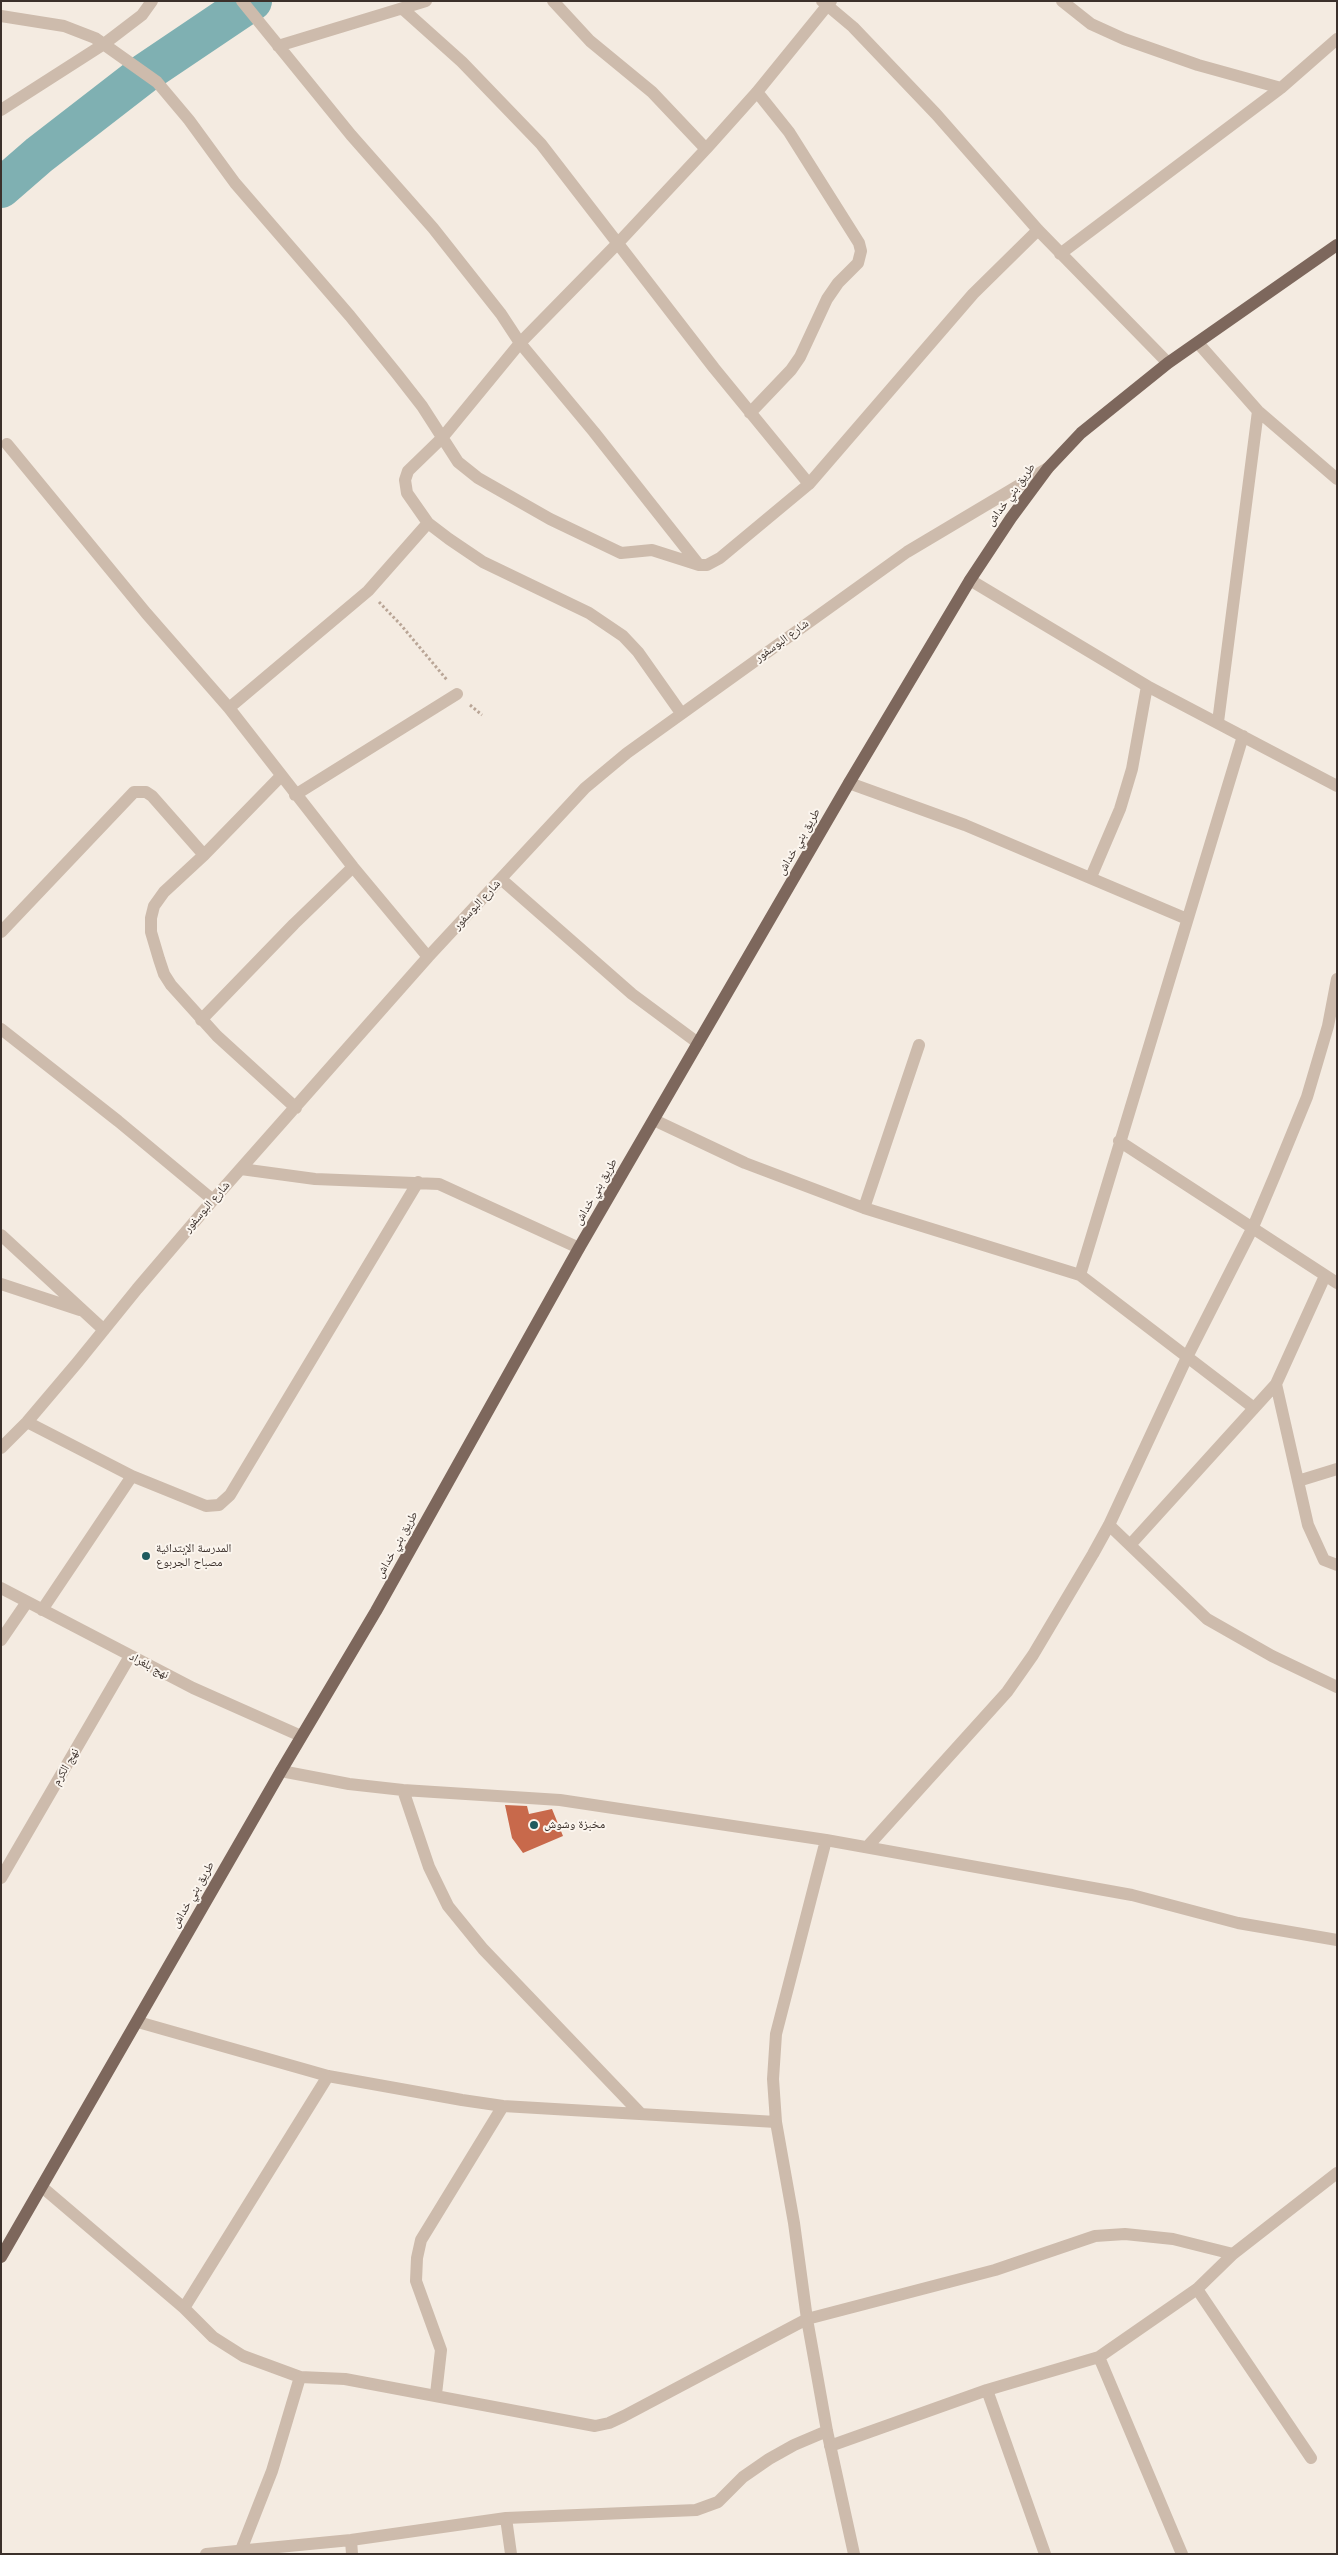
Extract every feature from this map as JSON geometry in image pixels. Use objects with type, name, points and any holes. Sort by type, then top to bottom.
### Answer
[{"type":"main road","name":"طريق بني خداش","points":[[1,2257],[301,1736],[376,1612],[579,1248],[849,783],[970,580],[1010,518],[1048,468],[1080,433],[1168,363],[1337,245]]},
{"type":"street","points":[[1,110],[104,44],[142,15],[152,1]]},
{"type":"street","points":[[242,1],[433,228],[501,314],[520,343],[594,432],[699,565]]},
{"type":"street","points":[[278,46],[404,10],[426,1]]},
{"type":"street","points":[[553,1],[590,41],[652,92],[706,149]]},
{"type":"street","points":[[1062,1],[1091,24],[1124,39],[1198,65],[1281,88]]},
{"type":"street","points":[[681,713],[638,652],[608,624],[483,562],[428,523],[407,493],[405,480],[408,471],[442,438],[520,343],[619,242],[757,92],[827,3],[853,27],[936,114],[1060,254],[1168,363]]},
{"type":"street","points":[[404,10],[462,62],[541,144],[750,413],[809,484]]},
{"type":"street","points":[[1,16],[64,26],[95,38],[157,82],[189,120],[235,183],[397,374],[466,470],[550,519],[599,544],[626,554],[652,550],[699,565],[707,565],[720,558],[809,484],[973,294],[1038,230]]},
{"type":"street","points":[[1060,254],[1281,88],[1337,39]]},
{"type":"street","points":[[750,413],[791,370],[800,357],[827,299],[838,283],[858,263],[861,251],[860,243],[789,132],[757,92]]},
{"type":"street","points":[[1198,343],[1258,411],[1337,478]]},
{"type":"street","points":[[1218,722],[1258,411]]},
{"type":"street","points":[[6,444],[146,614],[229,708],[295,795],[428,957]]},
{"type":"street","name":"شارع البوسفور","points":[[1,1448],[27,1422],[213,1200],[428,957],[585,788],[626,753],[908,552],[1048,468]]},
{"type":"street","points":[[229,708],[368,591],[428,523]]},
{"type":"street","points":[[970,580],[1147,686],[1337,786]]},
{"type":"street","points":[[1091,877],[1120,809],[1132,770],[1147,686]]},
{"type":"street","points":[[295,795],[457,694]]},
{"type":"street","points":[[1080,1275],[1243,736]]},
{"type":"street","points":[[280,776],[164,892],[154,906],[151,918],[151,932],[164,974],[201,1020],[296,1108]]},
{"type":"street","points":[[849,783],[965,825],[1187,919]]},
{"type":"street","points":[[1,932],[134,792],[146,792],[152,796],[204,854]]},
{"type":"street","points":[[201,1020],[294,924],[353,867]]},
{"type":"street","points":[[501,879],[632,994],[698,1043]]},
{"type":"street","points":[[867,1847],[1007,1692],[1033,1655],[1110,1525],[1188,1355],[1253,1227],[1306,1097],[1328,1026],[1337,978]]},
{"type":"street","points":[[1,1029],[118,1121],[213,1200]]},
{"type":"street","points":[[864,1208],[919,1046]]},
{"type":"street","points":[[654,1120],[745,1162],[864,1208],[1080,1275],[1188,1355],[1254,1408]]},
{"type":"street","points":[[1119,1141],[1331,1279],[1276,1384],[1130,1545]]},
{"type":"street","points":[[241,1169],[314,1179],[439,1184],[452,1188],[579,1248]]},
{"type":"street","points":[[27,1422],[132,1476],[206,1506],[219,1505],[225,1501],[418,1182]]},
{"type":"street","points":[[1,1235],[104,1330]]},
{"type":"street","points":[[1,1284],[83,1311]]},
{"type":"street","points":[[1276,1384],[1308,1525],[1324,1560],[1337,1565]]},
{"type":"street","points":[[1298,1481],[1337,1470]]},
{"type":"street","points":[[42,1610],[132,1476]]},
{"type":"street","points":[[1110,1525],[1207,1619],[1272,1656],[1337,1687]]},
{"type":"street","name":"نهج بلغراد","points":[[1,1588],[244,1713],[301,1736]]},
{"type":"street","points":[[1,1640],[26,1602]]},
{"type":"street","name":"نهج الكرم","points":[[1,1878],[130,1656]]},
{"type":"street","points":[[281,1771],[349,1784],[403,1790],[560,1800],[826,1840],[1132,1895],[1238,1923],[1337,1940]]},
{"type":"street","points":[[403,1790],[429,1867],[448,1906],[483,1949],[641,2114]]},
{"type":"street","points":[[826,1840],[776,2034],[772,2079],[776,2122],[794,2223],[807,2319],[827,2431],[854,2554]]},
{"type":"street","points":[[138,2022],[328,2076],[462,2100],[503,2106],[776,2122]]},
{"type":"street","points":[[184,2308],[328,2076]]},
{"type":"street","points":[[436,2394],[441,2350],[416,2281],[421,2240],[503,2106]]},
{"type":"street","points":[[830,2446],[987,2390],[1099,2357],[1197,2289],[1233,2254],[1337,2173]]},
{"type":"street","points":[[42,2187],[184,2308],[213,2337],[243,2356],[300,2377],[345,2379],[436,2394],[594,2426],[609,2423],[807,2319],[995,2270],[1095,2236],[1125,2234],[1173,2239],[1233,2254]]},
{"type":"street","points":[[1197,2289],[1311,2458]]},
{"type":"street","points":[[1099,2357],[1182,2554]]},
{"type":"street","points":[[241,2550],[272,2471],[300,2377]]},
{"type":"street","points":[[987,2390],[1045,2554]]},
{"type":"street","points":[[206,2554],[351,2540],[506,2518],[639,2514],[707,2507],[718,2502],[743,2477],[769,2459],[794,2445],[827,2431]]},
{"type":"street","points":[[506,2518],[511,2554]]},
{"type":"street","points":[[351,2540],[352,2554]]},
{"type":"path","points":[[368,591],[401,625],[457,694],[482,715]]},
{"type":"building","name":"مخبزة وشوش","points":[[505,1805],[527,1806],[529,1814],[552,1809],[563,1836],[523,1853],[512,1838]]},
{"type":"waterway","points":[[1,188],[39,155],[145,73],[252,1]]},
{"type":"place","name":"المدرسة الإبتدائية مصباح الجربوع","points":[[146,1556]]},
{"type":"place","name":"مخبزة وشوش","points":[[534,1825]]}]
